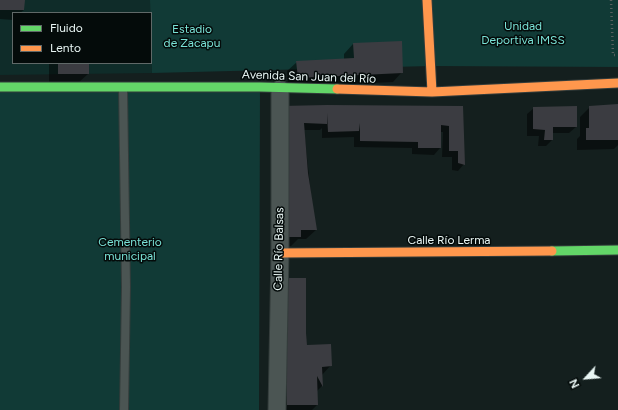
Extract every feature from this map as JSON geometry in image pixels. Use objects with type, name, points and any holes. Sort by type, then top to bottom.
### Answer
[{"type":"street","points":[[427,0],[432,92]]},
{"type":"street","name":"Avenida San Juan del Río","points":[[0,87],[260,87],[280,89],[432,92],[618,83]]},
{"type":"street","name":"Calle Río Balsas","points":[[277,410],[280,253],[280,89]]},
{"type":"street","name":"Calle Río Lerma","points":[[280,253],[618,250]]},
{"type":"lane","points":[[123,87],[126,287],[124,410]]},
{"type":"path","points":[[611,0],[613,55],[618,55]]},
{"type":"shaded area","points":[[0,0],[150,0],[150,12],[12,12],[12,64],[152,64],[152,73],[0,75]]},
{"type":"green space","name":"Estadio de Zacapu","points":[[150,0],[618,0],[618,67],[431,66],[152,73],[152,12],[150,12]]},
{"type":"green space","name":"Cementerio municipal","points":[[0,87],[260,87],[259,410],[0,410]]},
{"type":"building","points":[[0,0],[25,0],[24,10],[0,10]]},
{"type":"building","points":[[402,41],[403,73],[298,78],[296,61],[354,58],[353,43]]},
{"type":"building","points":[[58,64],[89,64],[89,74],[58,74]]},
{"type":"building","points":[[618,104],[618,140],[586,140],[586,128],[589,128],[589,106]]},
{"type":"building","points":[[281,106],[463,106],[465,165],[458,163],[458,151],[449,151],[449,126],[441,125],[441,148],[418,148],[418,142],[360,141],[360,123],[359,131],[328,132],[327,113],[327,124],[304,123],[308,173],[317,230],[301,230],[301,237],[289,237],[288,182]]},
{"type":"building","points":[[577,106],[577,127],[553,127],[553,140],[544,140],[545,130],[533,129],[533,107]]},
{"type":"building","points":[[285,278],[306,278],[307,345],[331,344],[332,366],[322,367],[323,387],[317,376],[318,405],[287,405]]},
{"type":"traffic: fast","points":[[0,87],[260,87],[337,89]]},
{"type":"traffic: fast","points":[[552,251],[618,250]]},
{"type":"traffic: slow","points":[[427,0],[432,92]]},
{"type":"traffic: slow","points":[[337,89],[432,92],[618,83]]},
{"type":"traffic: slow","points":[[280,253],[552,251]]},
{"type":"park label","name":"Unidad Deportiva IMSS","points":[[523,33]]}]
